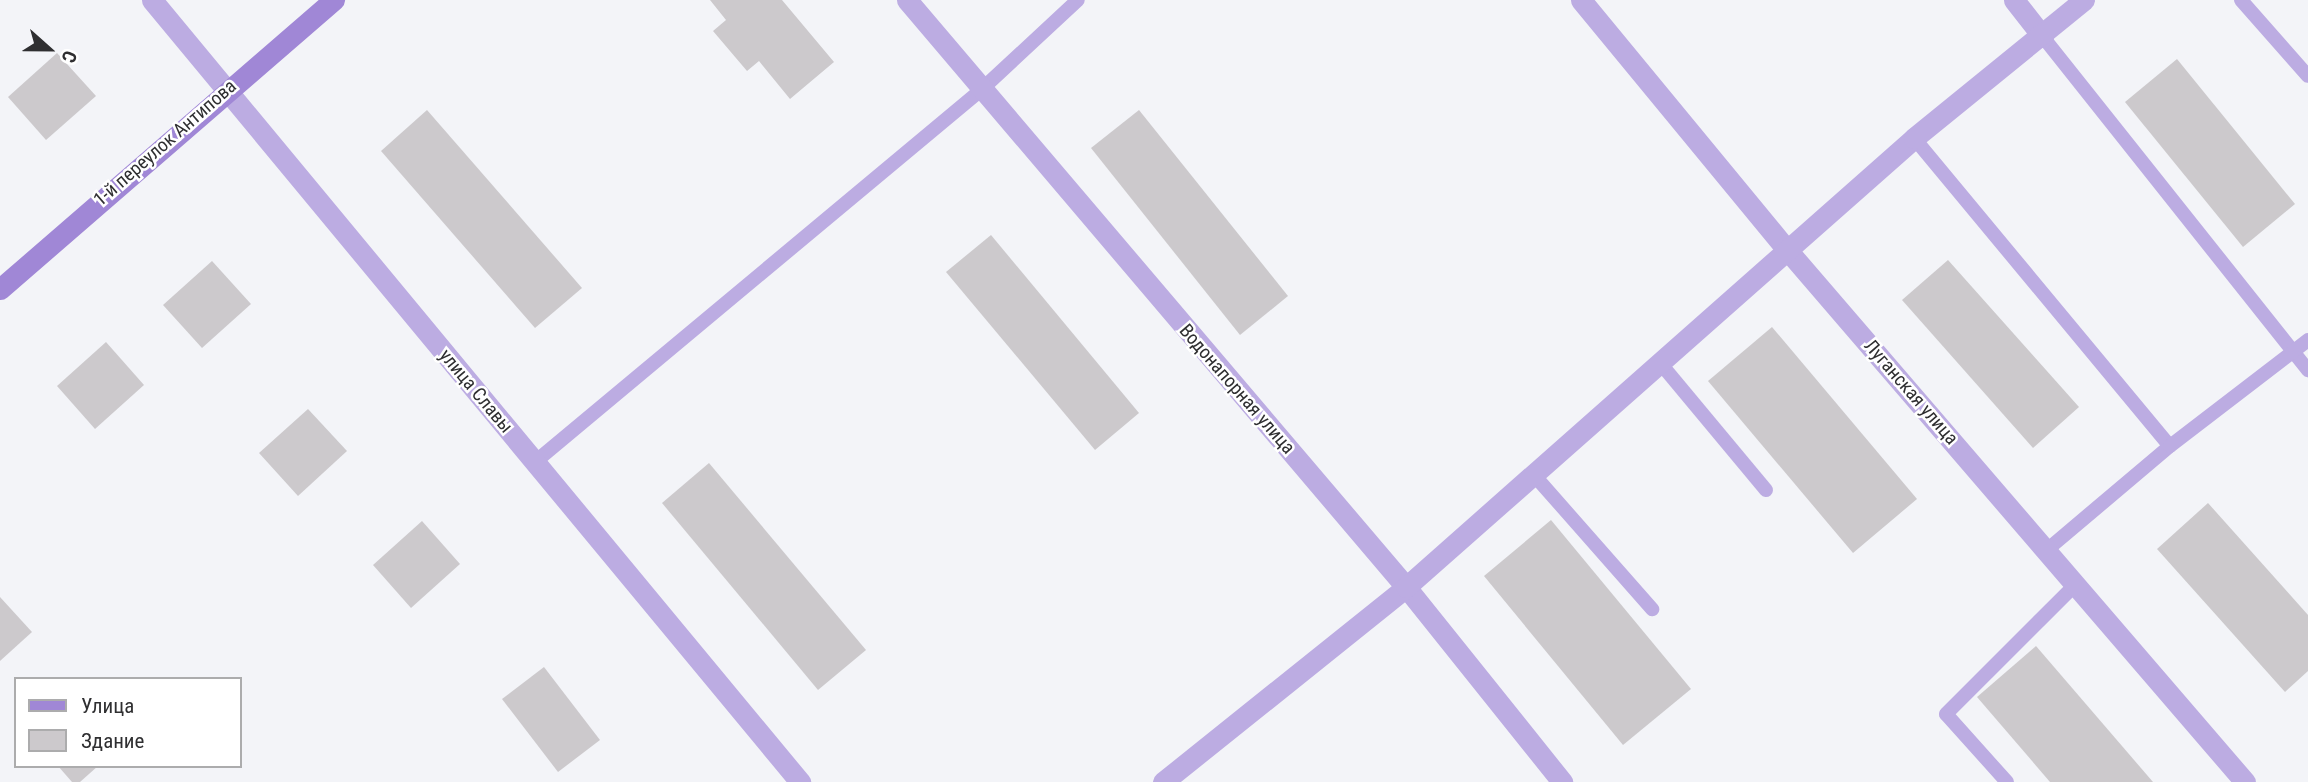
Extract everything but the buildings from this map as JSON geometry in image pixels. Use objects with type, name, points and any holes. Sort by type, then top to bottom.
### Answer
[{"type":"main road","name":"1-й переулок Антипова","points":[[0,289],[225,90],[334,0]]},
{"type":"street","name":"улица Славы","points":[[152,0],[800,782]]},
{"type":"street","name":"Водонапорная улица","points":[[907,0],[1406,587],[1562,782]]},
{"type":"street","name":"Луганская улица","points":[[1581,0],[1789,252],[2048,549],[2245,782]]},
{"type":"street","points":[[2014,0],[2043,37]]},
{"type":"street","points":[[1163,782],[1406,587],[1789,252],[1914,138],[2043,37],[2084,0]]},
{"type":"lane","points":[[535,463],[981,90],[1078,0]]},
{"type":"lane","points":[[2241,0],[2308,76]]},
{"type":"lane","points":[[2043,37],[2308,370]]},
{"type":"lane","points":[[1914,138],[2170,446]]},
{"type":"lane","points":[[2048,549],[2170,446],[2308,340]]},
{"type":"lane","points":[[1661,364],[1766,490]]},
{"type":"lane","points":[[1534,475],[1651,608]]},
{"type":"lane","points":[[2007,782],[1946,714],[2077,583]]}]
